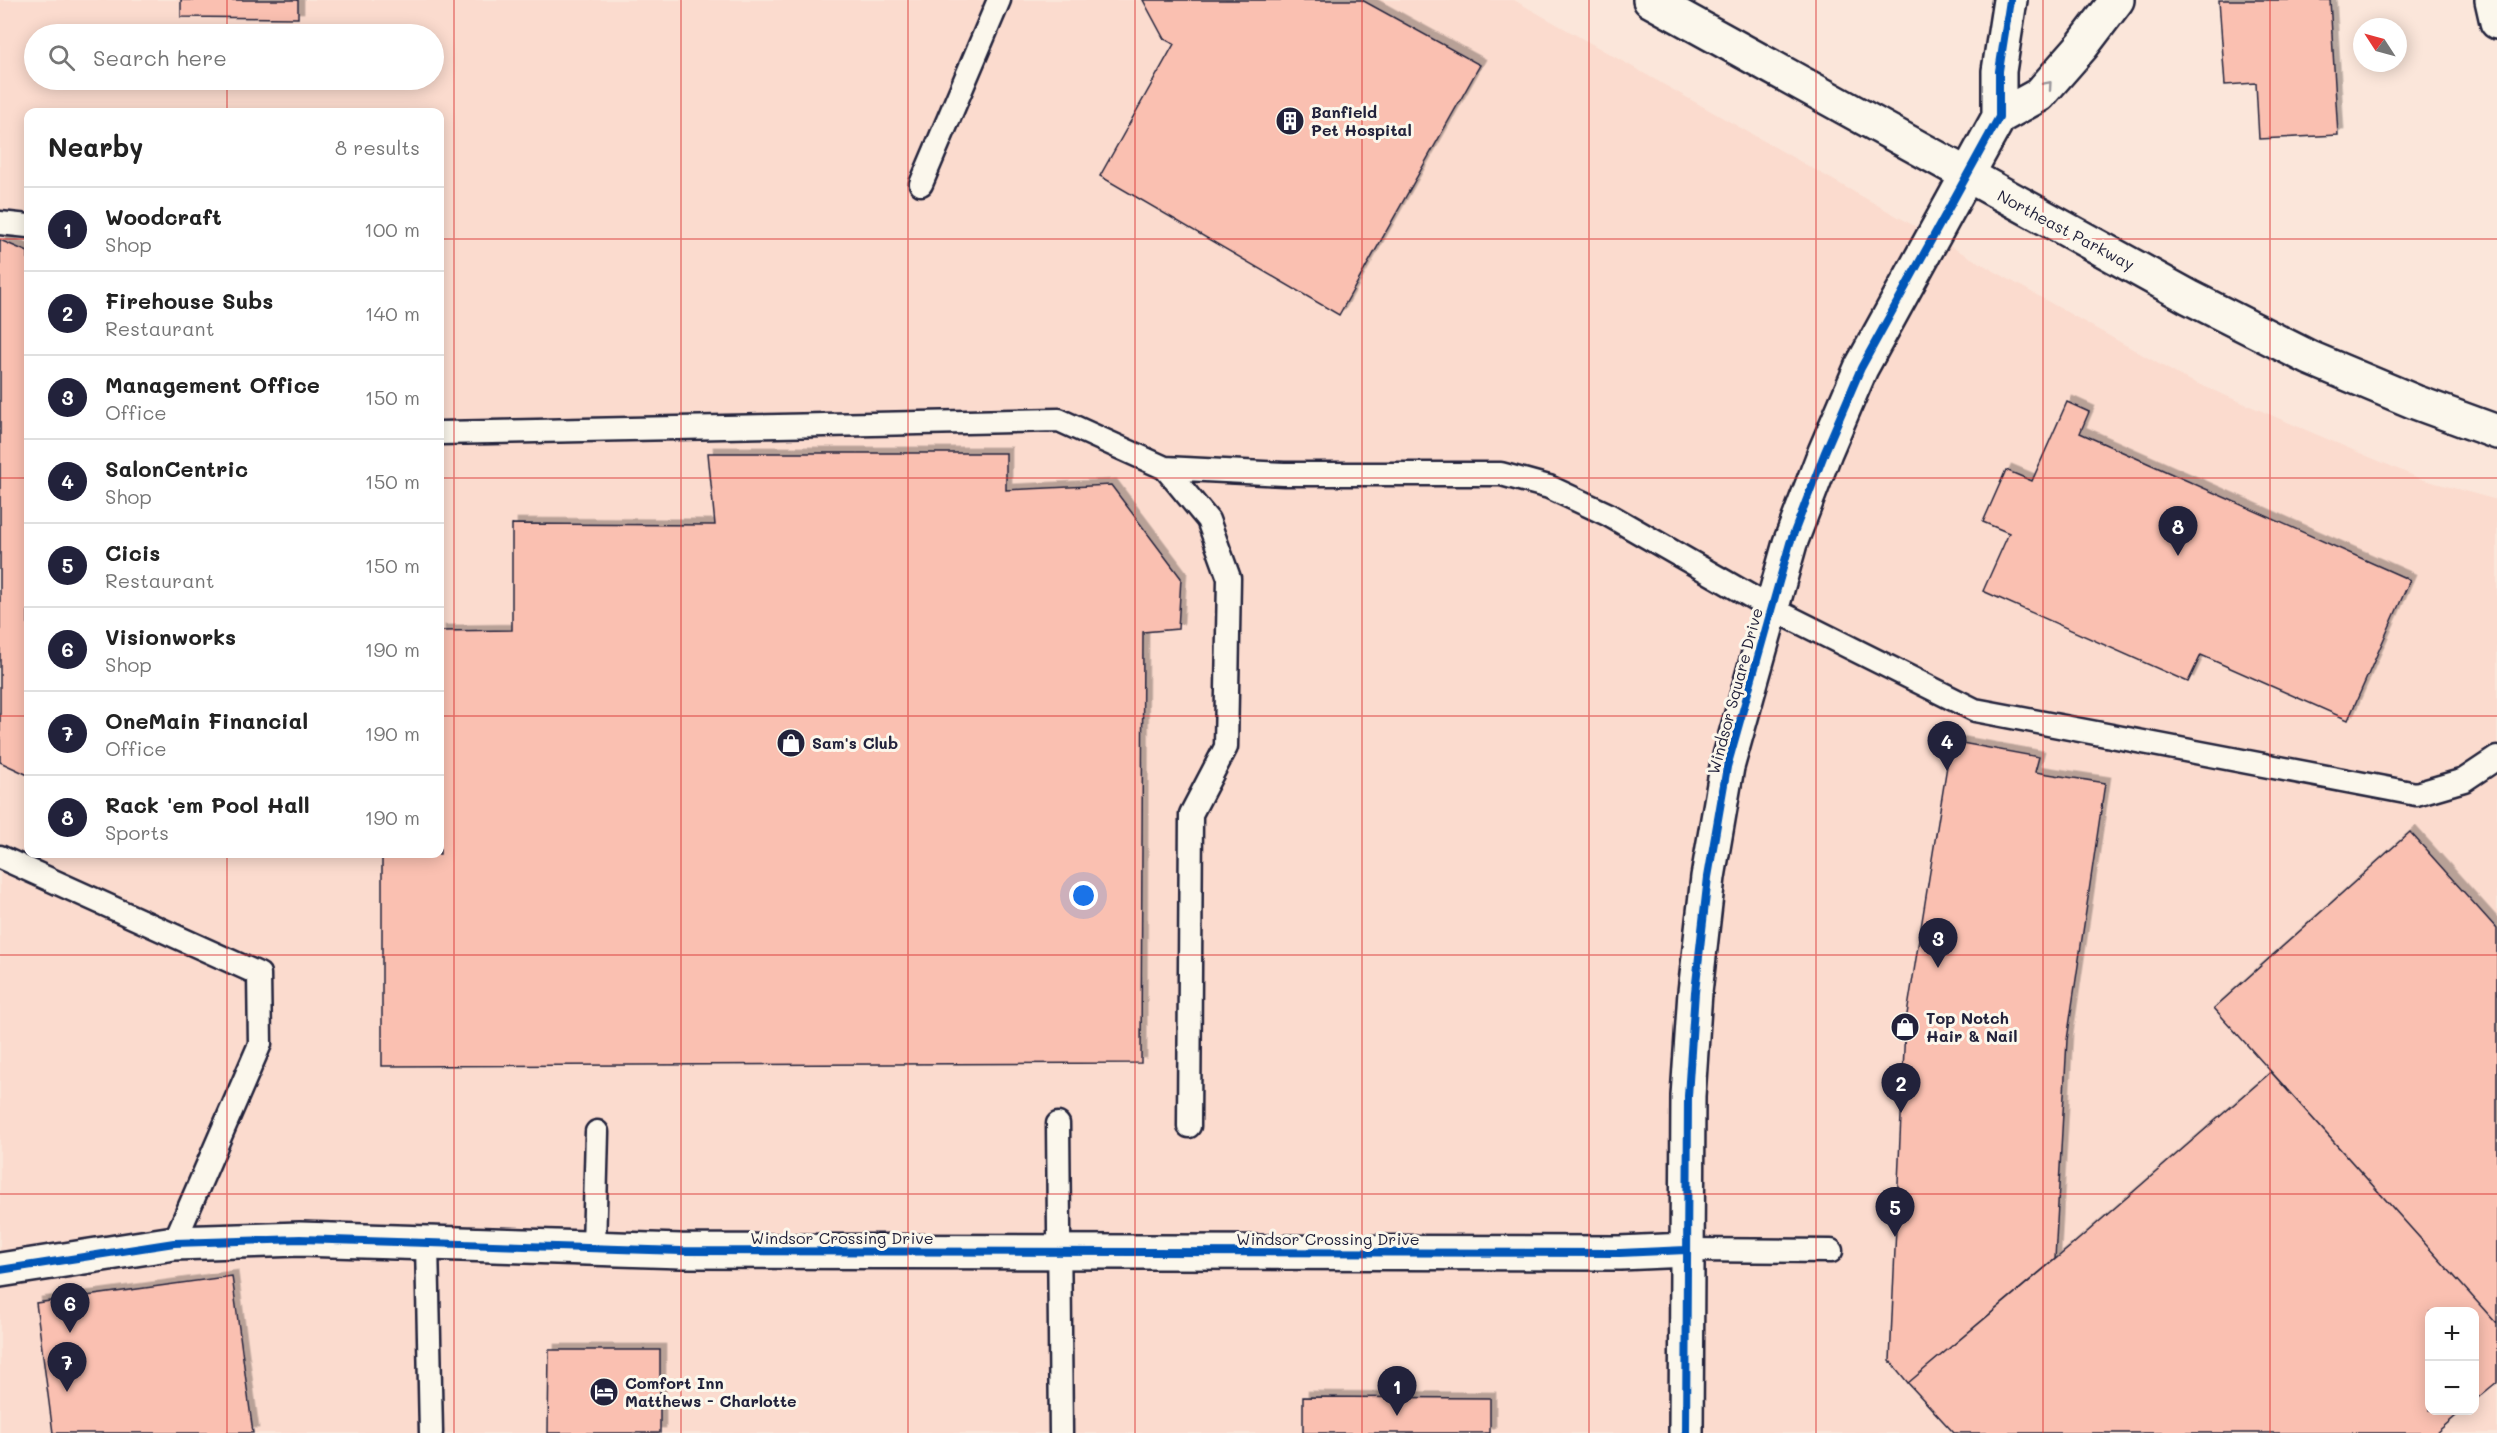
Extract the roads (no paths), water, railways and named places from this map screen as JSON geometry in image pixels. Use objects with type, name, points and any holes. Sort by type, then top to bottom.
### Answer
[{"type":"street","name":"Northeast Parkway","points":[[1650,0],[2189,297],[2310,358],[2415,402],[2497,432]]},
{"type":"street","points":[[2010,0],[1999,71],[1999,117],[2039,95],[2082,46],[2117,0]]},
{"type":"street","points":[[2492,0],[2497,22]]},
{"type":"street","name":"Windsor Square Drive","points":[[1686,1433],[1688,1096],[1695,992],[1708,877],[1727,767],[1790,543],[1825,452],[1861,368],[1999,117]]},
{"type":"street","name":"Windsor Crossing Drive","points":[[0,1270],[174,1243],[300,1239],[594,1248],[1059,1252],[1620,1253],[1686,1250]]},
{"type":"lane","points":[[921,184],[999,0]]},
{"type":"lane","points":[[0,223],[24,226]]},
{"type":"lane","points":[[444,433],[1059,420],[1165,468],[1284,474],[1502,474],[1550,487],[1607,514],[1771,608],[1975,710],[2416,794],[2464,780],[2497,758]]},
{"type":"lane","points":[[1165,468],[1208,520],[1229,578],[1226,747],[1191,814],[1189,1126]]},
{"type":"lane","points":[[0,857],[258,974],[260,1044],[174,1243]]},
{"type":"lane","points":[[1058,1124],[1061,1433]]},
{"type":"lane","points":[[594,1248],[597,1132]]},
{"type":"lane","points":[[427,1244],[430,1433]]},
{"type":"lane","points":[[1686,1250],[1831,1251]]},
{"type":"place","name":"Banfield Pet Hospital","points":[[1290,121]]},
{"type":"place","name":"Rack 'em Pool Hall","points":[[2178,556]]},
{"type":"place","name":"Sam's Club","points":[[791,743]]},
{"type":"place","name":"SalonCentric","points":[[1947,771]]},
{"type":"place","name":"Management Office","points":[[1938,968]]},
{"type":"place","name":"Top Notch Hair & Nail","points":[[1905,1027]]},
{"type":"place","name":"Firehouse Subs","points":[[1901,1113]]},
{"type":"place","name":"Cicis","points":[[1895,1237]]},
{"type":"place","name":"Visionworks","points":[[70,1333]]},
{"type":"place","name":"OneMain Financial","points":[[67,1392]]},
{"type":"place","name":"Comfort Inn Matthews - Charlotte","points":[[604,1392]]},
{"type":"place","name":"Woodcraft","points":[[1397,1416]]}]
